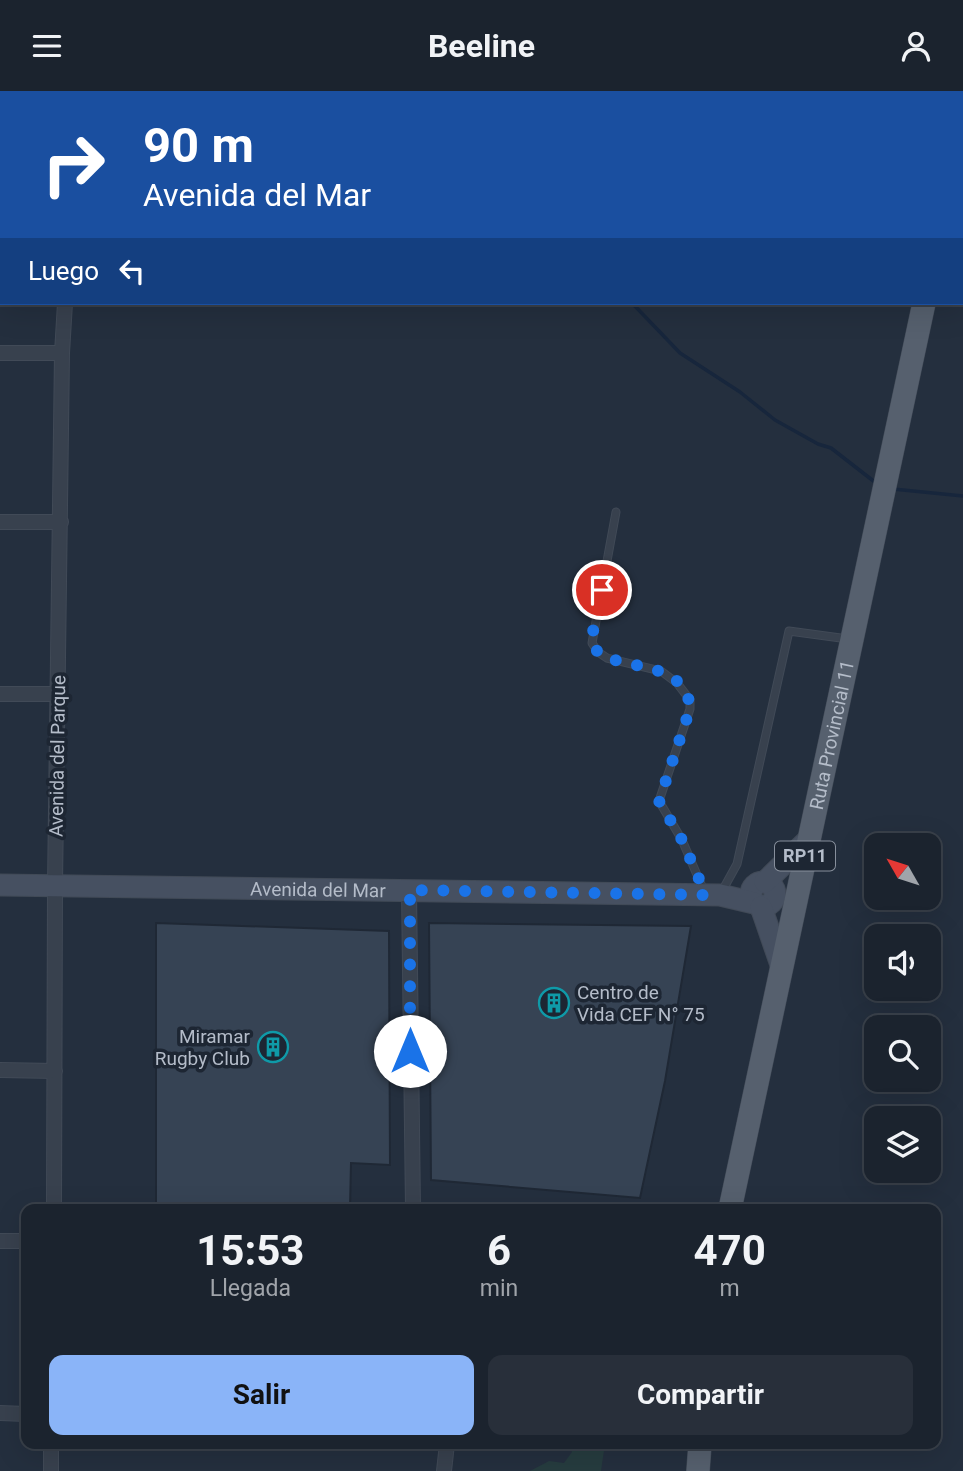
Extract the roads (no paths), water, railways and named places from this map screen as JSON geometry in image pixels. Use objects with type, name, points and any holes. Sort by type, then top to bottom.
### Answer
[{"type":"main road","name":"Ruta Provincial 11","points":[[731,1204],[781,965],[769,895],[808,840],[924,305]]},
{"type":"main road","name":"Avenida del Mar","points":[[0,885],[769,895],[808,840]]},
{"type":"main road","points":[[769,895],[781,965]]},
{"type":"main road","points":[[698,1471],[700,1449]]},
{"type":"street","name":"Avenida del Parque","points":[[54,1204],[55,885],[65,305]]},
{"type":"street","points":[[0,353],[62,352]]},
{"type":"street","points":[[0,522],[61,522]]},
{"type":"street","points":[[0,694],[59,694]]},
{"type":"street","points":[[410,890],[413,1204]]},
{"type":"street","points":[[0,1070],[55,1070]]},
{"type":"street","points":[[0,1241],[21,1241]]},
{"type":"street","points":[[0,1413],[21,1414]]},
{"type":"street","points":[[51,1449],[51,1471]]},
{"type":"street","points":[[444,1471],[446,1449]]},
{"type":"lane","points":[[616,512],[593,643],[598,652],[607,658],[661,671],[677,683],[690,700],[690,709],[659,801],[713,895],[737,864],[789,631],[852,640]]},
{"type":"waterway","points":[[634,305],[680,353],[740,392],[775,420],[818,444],[831,448],[876,483]]},
{"type":"waterway","points":[[893,489],[963,496]]},
{"type":"place","name":"Centro de Vida CEF N° 75","points":[[554,1003]]},
{"type":"place","name":"Miramar Rugby Club","points":[[273,1047]]}]
